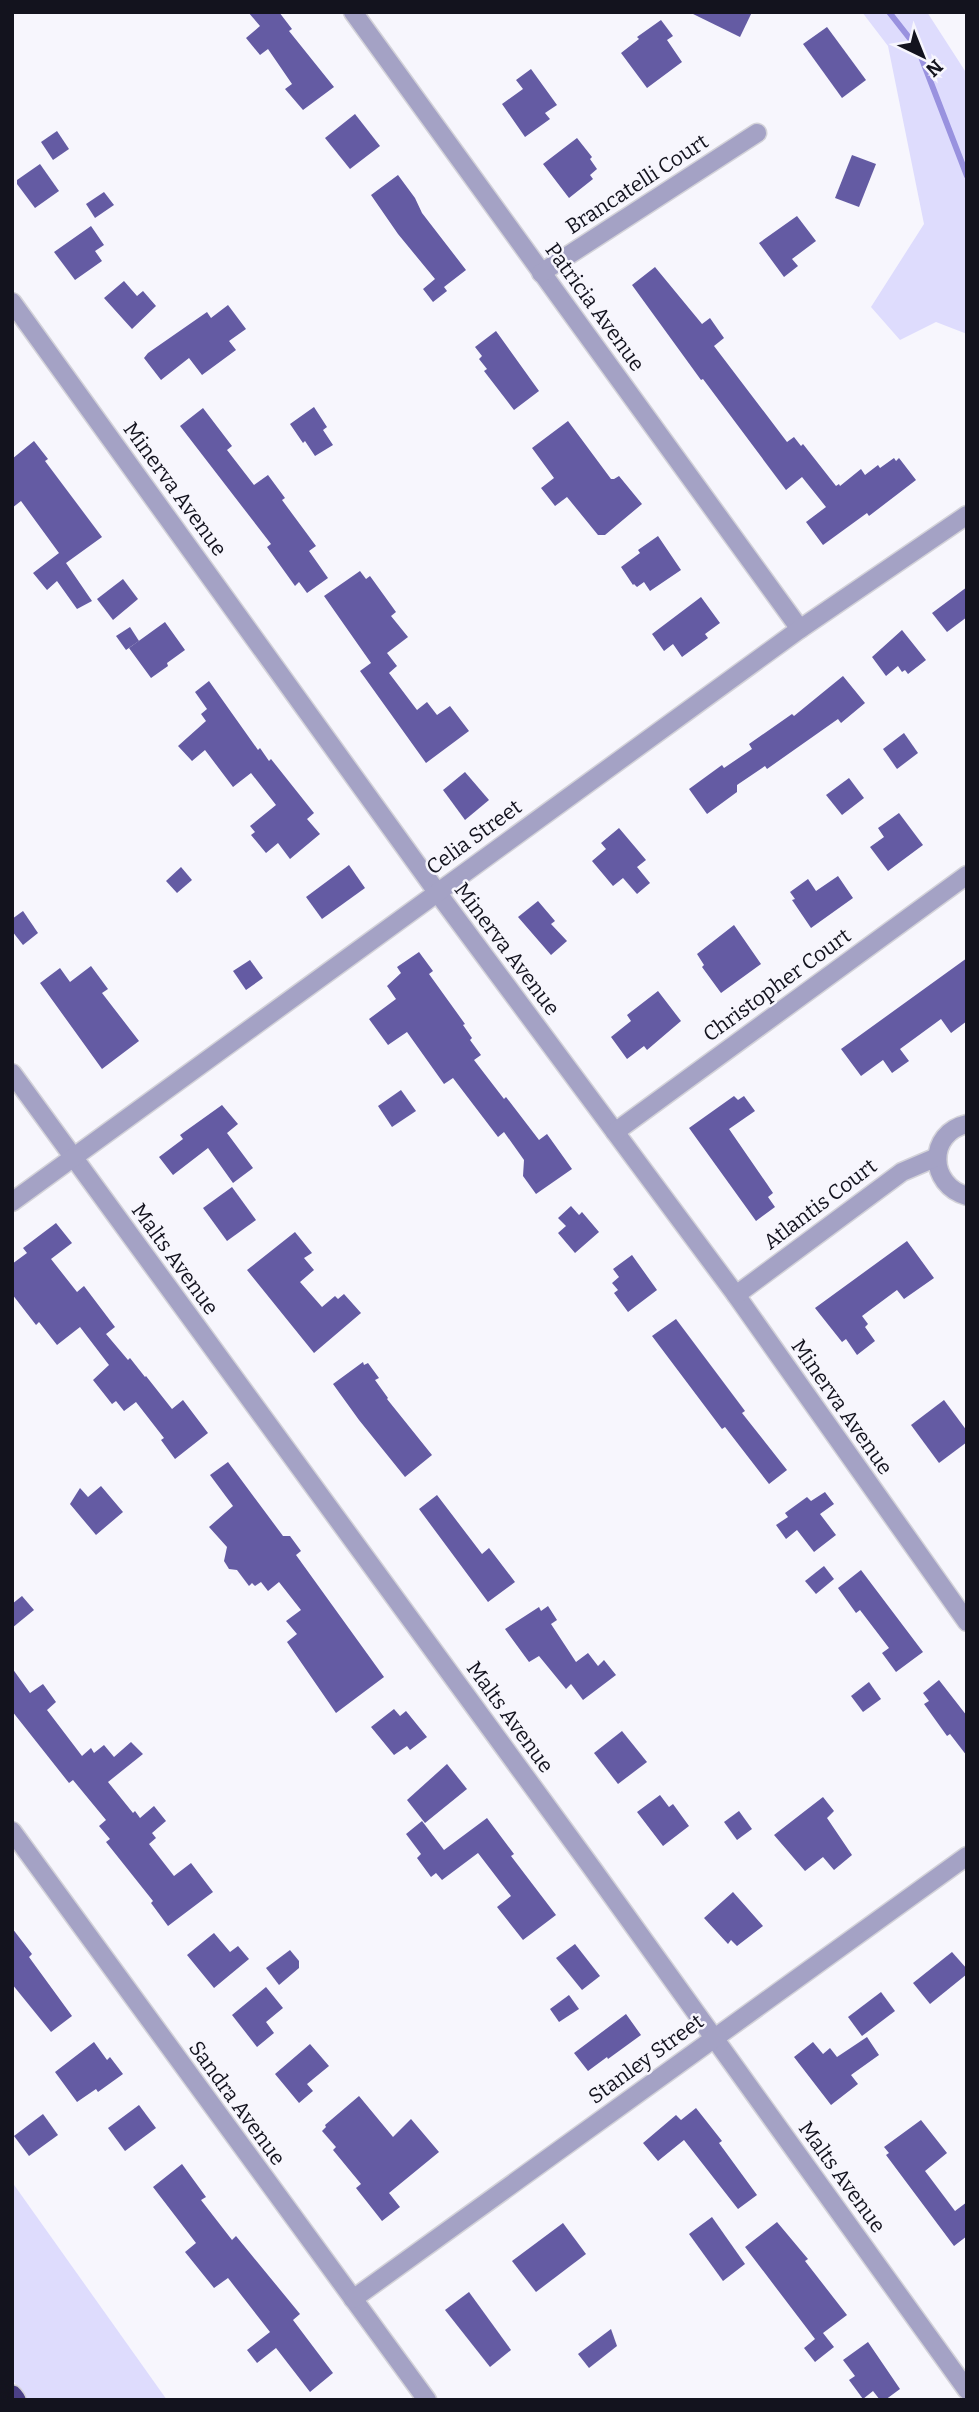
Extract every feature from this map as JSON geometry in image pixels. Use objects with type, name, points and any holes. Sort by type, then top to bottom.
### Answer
[{"type":"street","name":"Patricia Avenue","points":[[353,12],[800,629]]},
{"type":"street","name":"Brancatelli Court","points":[[541,273],[757,133]]},
{"type":"street","name":"Minerva Avenue","points":[[12,302],[437,892],[736,1295],[967,1622]]},
{"type":"street","name":"Celia Street","points":[[12,1202],[800,629],[967,515]]},
{"type":"street","name":"Christopher Court","points":[[615,1132],[967,875]]},
{"type":"street","name":"Malts Avenue","points":[[12,1073],[967,2390]]},
{"type":"street","points":[[967,1124],[950,1132],[941,1143],[937,1157],[938,1171],[945,1184],[957,1193],[967,1196]]},
{"type":"street","name":"Atlantis Court","points":[[736,1295],[902,1172],[937,1157]]},
{"type":"street","name":"Sandra Avenue","points":[[12,1831],[427,2400]]},
{"type":"street","name":"Stanley Street","points":[[353,2300],[967,1856]]},
{"type":"shaded area","points":[[862,12],[927,12],[967,74],[967,334],[936,322],[900,340],[871,307],[924,224],[888,46]]},
{"type":"shaded area","points":[[12,2182],[167,2400],[27,2400],[12,2379]]},
{"type":"building","points":[[248,12],[279,12],[292,29],[289,31],[334,87],[303,110],[285,89],[292,84],[268,49],[260,55],[246,38],[260,26]]},
{"type":"building","points":[[689,12],[752,12],[740,37]]},
{"type":"building","points":[[661,20],[673,36],[667,40],[682,62],[647,88],[621,53],[639,39],[637,37]]},
{"type":"building","points":[[827,27],[866,80],[842,98],[803,44]]},
{"type":"building","points":[[531,69],[557,105],[545,113],[550,119],[525,137],[502,104],[523,89],[516,80]]},
{"type":"building","points":[[355,114],[380,146],[350,169],[325,138]]},
{"type":"building","points":[[57,131],[69,149],[53,160],[41,142]]},
{"type":"building","points":[[577,138],[592,157],[590,159],[597,169],[590,175],[593,179],[569,198],[543,164]]},
{"type":"building","points":[[852,155],[876,164],[859,207],[835,198]]},
{"type":"building","points":[[40,164],[59,191],[35,208],[17,184],[17,180]]},
{"type":"building","points":[[398,175],[422,213],[466,270],[444,287],[447,291],[433,302],[423,289],[435,279],[398,234],[371,195]]},
{"type":"building","points":[[104,192],[114,205],[95,218],[86,204]]},
{"type":"building","points":[[797,216],[816,241],[792,259],[798,266],[784,277],[759,243]]},
{"type":"building","points":[[91,226],[104,245],[95,251],[102,261],[75,280],[54,252]]},
{"type":"building","points":[[655,267],[702,324],[710,318],[724,338],[714,346],[787,442],[794,437],[801,446],[803,444],[836,486],[840,486],[861,469],[865,475],[894,458],[896,461],[899,458],[916,480],[869,516],[867,513],[823,545],[806,522],[826,507],[802,477],[786,490],[632,285]]},
{"type":"building","points":[[124,281],[137,296],[143,291],[156,306],[132,329],[104,298]]},
{"type":"building","points":[[228,305],[246,329],[229,341],[236,350],[202,375],[189,358],[161,380],[144,358],[148,353],[207,312],[211,318]]},
{"type":"building","points":[[496,331],[539,391],[514,410],[484,371],[487,369],[479,359],[482,356],[475,347]]},
{"type":"building","points":[[314,407],[327,427],[323,430],[333,445],[315,456],[290,424]]},
{"type":"building","points":[[203,408],[232,446],[227,450],[254,485],[268,475],[285,498],[282,500],[316,546],[309,551],[328,578],[307,593],[299,582],[295,586],[267,547],[271,544],[180,426]]},
{"type":"building","points":[[568,421],[611,479],[619,476],[642,504],[605,535],[598,535],[567,497],[555,506],[541,488],[554,478],[532,448]]},
{"type":"building","points":[[34,441],[48,459],[45,461],[102,537],[66,563],[92,601],[77,609],[57,581],[47,590],[33,573],[59,553],[21,501],[12,508],[12,459]]},
{"type":"building","points":[[658,536],[681,570],[650,591],[644,582],[637,587],[633,585],[621,567],[640,553],[638,550]]},
{"type":"building","points":[[360,571],[366,579],[370,576],[396,612],[391,616],[408,637],[387,653],[397,666],[389,673],[417,710],[427,702],[437,715],[450,706],[469,731],[426,763],[360,671],[371,663],[324,596]]},
{"type":"building","points":[[123,579],[138,599],[113,620],[97,599]]},
{"type":"building","points":[[967,587],[967,617],[947,632],[932,613]]},
{"type":"building","points":[[701,597],[720,623],[705,634],[708,638],[682,657],[673,644],[664,651],[652,634]]},
{"type":"building","points":[[165,622],[185,650],[151,678],[129,648]]},
{"type":"building","points":[[130,627],[139,641],[126,650],[116,636]]},
{"type":"building","points":[[902,630],[926,660],[908,674],[905,670],[902,672],[898,666],[886,676],[872,657]]},
{"type":"building","points":[[843,676],[865,703],[841,723],[838,719],[767,769],[765,766],[737,785],[737,792],[707,814],[689,789],[722,765],[724,768],[752,749],[749,744],[792,714],[794,716]]},
{"type":"building","points":[[209,681],[258,750],[260,748],[269,761],[271,759],[314,813],[307,819],[320,834],[290,859],[278,843],[266,853],[251,835],[255,832],[250,826],[276,805],[251,773],[233,787],[205,750],[192,761],[178,746],[206,721],[201,714],[207,709],[195,692]]},
{"type":"building","points":[[904,733],[918,753],[897,769],[883,749]]},
{"type":"building","points":[[465,772],[489,800],[465,820],[443,790]]},
{"type":"building","points":[[849,778],[864,798],[842,815],[826,795]]},
{"type":"building","points":[[899,813],[923,845],[888,871],[870,847],[884,837],[878,828]]},
{"type":"building","points":[[619,828],[646,860],[637,867],[650,883],[637,894],[623,878],[613,886],[592,861],[606,849],[601,843]]},
{"type":"building","points":[[349,865],[365,888],[322,919],[306,897]]},
{"type":"building","points":[[181,867],[192,880],[177,893],[166,881]]},
{"type":"building","points":[[838,876],[853,898],[811,928],[792,900],[795,899],[790,892],[808,879],[816,891]]},
{"type":"building","points":[[538,901],[555,921],[551,924],[567,941],[551,955],[518,917]]},
{"type":"building","points":[[23,911],[38,933],[23,945],[12,931],[12,919]]},
{"type":"building","points":[[734,925],[761,964],[721,993],[702,967],[704,965],[697,954]]},
{"type":"building","points":[[419,952],[433,971],[429,974],[465,1024],[463,1025],[472,1038],[470,1040],[481,1055],[474,1060],[539,1140],[547,1134],[572,1169],[536,1194],[523,1176],[524,1160],[504,1132],[498,1137],[453,1078],[444,1084],[407,1032],[388,1045],[369,1019],[396,999],[387,986],[401,973],[397,967]]},
{"type":"building","points":[[967,958],[967,1021],[951,1033],[941,1019],[900,1049],[909,1061],[892,1073],[883,1060],[861,1076],[841,1049]]},
{"type":"building","points":[[250,960],[263,978],[246,990],[233,971]]},
{"type":"building","points":[[91,966],[108,989],[102,993],[139,1041],[102,1069],[40,983],[60,968],[70,982]]},
{"type":"building","points":[[658,991],[681,1021],[647,1050],[644,1046],[627,1059],[611,1037],[631,1021],[627,1015]]},
{"type":"building","points":[[401,1090],[416,1111],[392,1127],[378,1106]]},
{"type":"building","points":[[734,1096],[738,1100],[744,1096],[755,1111],[729,1129],[773,1193],[768,1197],[775,1207],[756,1221],[689,1128]]},
{"type":"building","points":[[222,1105],[238,1124],[227,1133],[253,1168],[233,1183],[208,1148],[173,1175],[159,1157],[183,1139],[180,1135]]},
{"type":"building","points":[[232,1187],[256,1220],[227,1241],[203,1208]]},
{"type":"building","points":[[571,1206],[579,1215],[582,1212],[599,1232],[575,1253],[558,1233],[566,1226],[558,1218]]},
{"type":"building","points":[[56,1223],[72,1243],[51,1259],[77,1292],[84,1286],[115,1327],[106,1334],[146,1376],[172,1409],[183,1400],[208,1433],[175,1459],[161,1440],[164,1438],[136,1402],[124,1411],[116,1401],[112,1404],[93,1380],[109,1365],[80,1327],[57,1345],[39,1322],[36,1325],[12,1294],[12,1264],[27,1253],[23,1248]]},
{"type":"building","points":[[295,1232],[312,1253],[304,1258],[314,1270],[300,1282],[322,1307],[335,1296],[338,1299],[344,1294],[361,1313],[314,1353],[247,1270]]},
{"type":"building","points":[[907,1241],[934,1278],[904,1299],[897,1290],[862,1316],[868,1324],[865,1327],[875,1341],[857,1355],[846,1339],[842,1342],[815,1308]]},
{"type":"building","points":[[632,1255],[657,1290],[628,1312],[614,1293],[618,1290],[612,1283],[619,1277],[613,1269]]},
{"type":"building","points":[[676,1319],[745,1411],[742,1413],[787,1470],[769,1484],[725,1427],[722,1429],[652,1336]]},
{"type":"building","points":[[363,1362],[364,1365],[368,1363],[379,1378],[375,1380],[387,1399],[432,1455],[405,1477],[333,1384]]},
{"type":"building","points":[[944,1400],[967,1431],[967,1442],[939,1463],[911,1425]]},
{"type":"building","points":[[228,1462],[283,1536],[290,1536],[301,1551],[296,1555],[384,1677],[336,1713],[287,1642],[297,1634],[286,1621],[301,1610],[279,1582],[268,1591],[261,1582],[249,1586],[237,1570],[229,1569],[224,1561],[227,1547],[209,1527],[233,1506],[210,1475]]},
{"type":"building","points":[[101,1486],[123,1512],[96,1535],[70,1504],[80,1488],[88,1497]]},
{"type":"building","points":[[825,1492],[834,1504],[820,1514],[836,1535],[814,1552],[797,1530],[786,1539],[776,1525],[788,1517],[785,1513],[807,1497],[811,1501]]},
{"type":"building","points":[[437,1495],[482,1554],[489,1548],[515,1582],[488,1602],[419,1509]]},
{"type":"building","points":[[824,1566],[834,1579],[816,1594],[805,1581]]},
{"type":"building","points":[[861,1570],[923,1652],[896,1672],[882,1653],[889,1648],[860,1610],[856,1613],[838,1588]]},
{"type":"building","points":[[22,1596],[34,1610],[12,1628],[12,1604]]},
{"type":"building","points":[[548,1606],[557,1620],[551,1624],[576,1662],[588,1653],[598,1666],[604,1660],[616,1675],[583,1700],[571,1684],[566,1689],[539,1656],[529,1662],[505,1629],[539,1607],[541,1611]]},
{"type":"building","points":[[12,1668],[30,1693],[43,1684],[56,1702],[47,1710],[82,1756],[91,1748],[94,1753],[104,1745],[114,1757],[131,1742],[143,1754],[108,1782],[140,1818],[154,1806],[166,1821],[152,1833],[156,1838],[149,1844],[174,1876],[191,1863],[213,1892],[168,1926],[151,1903],[153,1901],[106,1842],[110,1839],[99,1826],[106,1820],[73,1780],[69,1783],[12,1711]]},
{"type":"building","points":[[939,1680],[967,1716],[967,1756],[950,1734],[947,1736],[924,1704],[929,1701],[923,1693]]},
{"type":"building","points":[[869,1682],[881,1699],[863,1712],[851,1696]]},
{"type":"building","points":[[394,1709],[400,1716],[406,1711],[427,1737],[410,1750],[407,1746],[394,1755],[371,1727]]},
{"type":"building","points":[[622,1731],[647,1762],[618,1784],[594,1753]]},
{"type":"building","points":[[447,1764],[467,1789],[425,1823],[407,1800]]},
{"type":"building","points":[[660,1795],[669,1807],[673,1804],[689,1826],[663,1846],[637,1812]]},
{"type":"building","points":[[823,1797],[834,1811],[827,1818],[852,1855],[834,1870],[823,1857],[805,1871],[774,1835]]},
{"type":"building","points":[[739,1811],[752,1829],[737,1840],[724,1822]]},
{"type":"building","points":[[487,1818],[514,1854],[511,1856],[556,1915],[523,1940],[497,1907],[511,1896],[478,1853],[442,1880],[436,1873],[431,1877],[417,1858],[421,1854],[406,1834],[422,1821],[444,1850]]},
{"type":"building","points":[[733,1892],[763,1926],[737,1946],[731,1940],[728,1944],[704,1918]]},
{"type":"building","points":[[12,1928],[32,1954],[29,1957],[72,2016],[51,2032],[12,1984]]},
{"type":"building","points":[[214,1933],[230,1952],[238,1946],[249,1959],[214,1988],[187,1955]]},
{"type":"building","points":[[575,1944],[600,1976],[582,1990],[556,1958]]},
{"type":"building","points":[[290,1950],[299,1961],[299,1968],[279,1985],[266,1968]]},
{"type":"building","points":[[952,1952],[967,1969],[967,1974],[930,2004],[913,1983]]},
{"type":"building","points":[[266,1987],[283,2008],[266,2022],[274,2033],[257,2047],[232,2015]]},
{"type":"building","points":[[881,1992],[895,2011],[862,2036],[848,2017]]},
{"type":"building","points":[[569,1995],[579,2009],[559,2022],[550,2009]]},
{"type":"building","points":[[626,2014],[641,2035],[588,2071],[574,2053]]},
{"type":"building","points":[[867,2037],[879,2055],[851,2075],[858,2084],[831,2105],[794,2057],[813,2042],[823,2054],[830,2048],[837,2057]]},
{"type":"building","points":[[94,2042],[107,2060],[110,2057],[123,2074],[98,2092],[96,2089],[77,2102],[55,2072]]},
{"type":"building","points":[[310,2044],[329,2066],[307,2084],[313,2091],[299,2103],[275,2074]]},
{"type":"building","points":[[359,2096],[393,2137],[411,2119],[439,2152],[389,2193],[400,2207],[382,2221],[356,2188],[361,2184],[333,2150],[336,2147],[322,2131],[325,2125]]},
{"type":"building","points":[[139,2105],[156,2128],[125,2151],[108,2128]]},
{"type":"building","points":[[696,2108],[722,2141],[719,2143],[757,2195],[738,2209],[684,2140],[658,2161],[643,2143],[676,2115],[681,2120]]},
{"type":"building","points":[[43,2114],[58,2135],[29,2156],[14,2136]]},
{"type":"building","points":[[921,2120],[947,2153],[925,2171],[955,2211],[967,2202],[967,2236],[954,2246],[886,2155],[889,2153],[884,2147]]},
{"type":"building","points":[[182,2164],[206,2197],[201,2200],[232,2240],[236,2236],[300,2314],[293,2320],[333,2373],[310,2392],[276,2348],[257,2363],[247,2350],[270,2332],[228,2278],[214,2288],[185,2252],[196,2243],[153,2187]]},
{"type":"building","points":[[712,2217],[745,2264],[723,2281],[689,2234]]},
{"type":"building","points":[[777,2222],[808,2259],[805,2261],[847,2315],[823,2333],[834,2347],[815,2362],[804,2348],[815,2339],[745,2247]]},
{"type":"building","points":[[563,2223],[586,2254],[536,2292],[512,2261]]},
{"type":"building","points":[[469,2292],[511,2350],[490,2367],[445,2310]]},
{"type":"building","points":[[611,2329],[617,2346],[589,2368],[578,2354]]},
{"type":"building","points":[[868,2342],[900,2389],[885,2400],[880,2400],[873,2391],[863,2399],[849,2380],[855,2376],[843,2360]]},
{"type":"waterway","points":[[889,12],[918,49],[967,176]]}]
